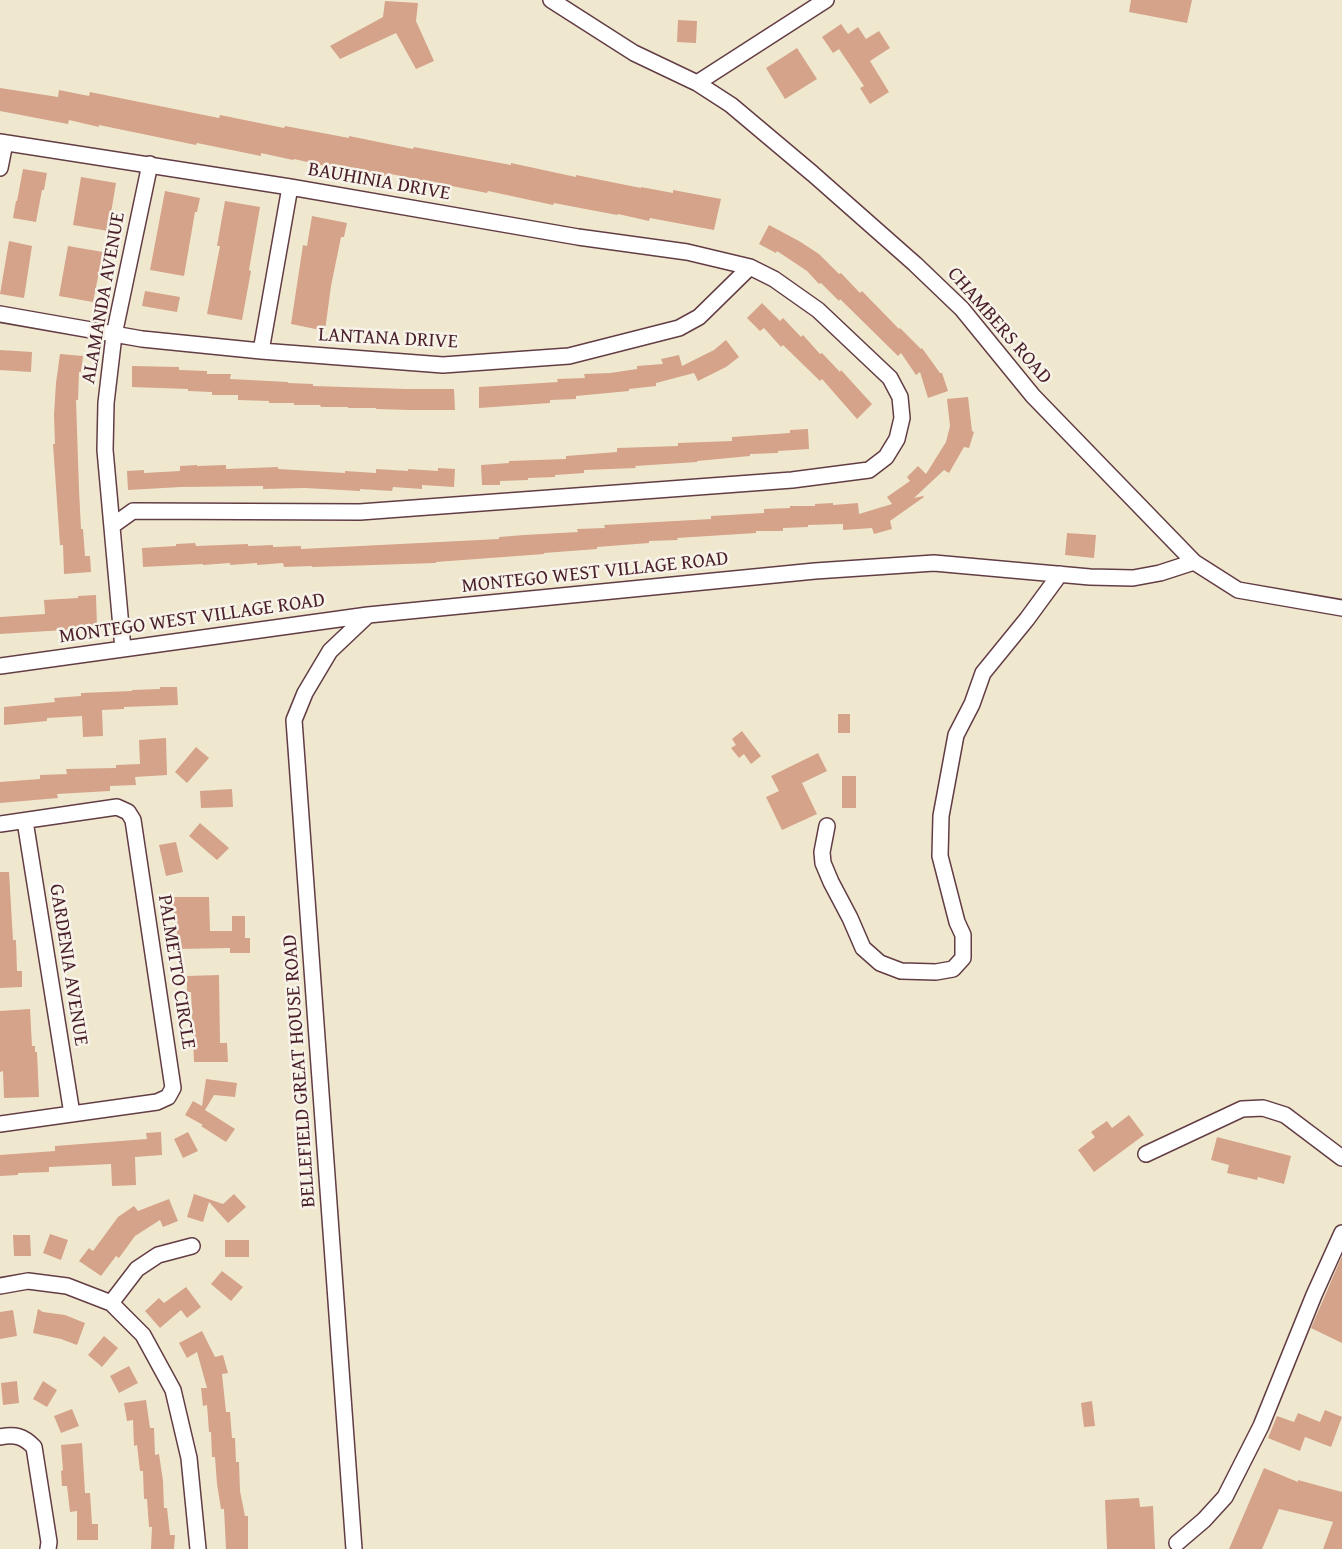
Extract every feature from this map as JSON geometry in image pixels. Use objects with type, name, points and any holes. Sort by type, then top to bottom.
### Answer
[{"type":"street","name":"CHAMBERS ROAD","points":[[551,0],[634,54],[697,83],[731,105],[915,264],[962,308],[1033,396],[1194,562],[1238,590],[1342,608]]},
{"type":"street","points":[[697,83],[826,0]]},
{"type":"street","points":[[0,168],[2,142]]},
{"type":"street","name":"BAUHINIA DRIVE","points":[[2,142],[290,187],[578,237],[687,252],[750,267],[774,279],[818,310],[890,378],[900,397],[902,418],[897,439],[886,457],[869,470],[792,480],[360,512],[133,511],[112,526]]},
{"type":"street","name":"ALAMANDA AVENUE","points":[[123,649],[105,450],[106,403],[114,335],[150,164]]},
{"type":"street","points":[[261,351],[290,187]]},
{"type":"street","name":"LANTANA DRIVE","points":[[0,314],[114,335],[261,351],[443,365],[569,356],[679,328],[699,317],[750,267]]},
{"type":"street","name":"MONTEGO WEST VILLAGE ROAD","points":[[0,666],[368,616],[815,571],[934,563],[1060,574],[1134,578],[1160,573],[1194,562]]},
{"type":"street","points":[[827,826],[822,852],[823,863],[863,948],[880,963],[901,971],[936,972],[953,969],[963,958],[963,935],[957,922],[940,856],[941,816],[956,735],[972,704],[983,673],[1027,619],[1060,574]]},
{"type":"street","name":"BELLEFIELD GREAT HOUSE ROAD","points":[[354,1549],[294,720],[305,693],[330,651],[368,616]]},
{"type":"street","name":"PALMETTO CIRCLE","points":[[0,824],[117,807],[128,812],[134,830],[173,1088],[168,1097],[158,1102],[0,1124]]},
{"type":"street","name":"GARDENIA AVENUE","points":[[25,821],[72,1114]]},
{"type":"street","points":[[1146,1154],[1242,1109],[1263,1108],[1285,1116],[1342,1158]]},
{"type":"street","points":[[1177,1544],[1204,1520],[1225,1497],[1261,1426],[1314,1295],[1342,1233]]},
{"type":"street","points":[[111,1303],[137,1269],[158,1255],[192,1246]]},
{"type":"street","points":[[0,1286],[28,1281],[67,1286],[111,1303],[143,1335],[173,1390],[189,1458],[198,1549]]},
{"type":"street","points":[[0,1437],[18,1435],[34,1447],[50,1542],[48,1549]]},
{"type":"building","points":[[1131,0],[1192,0],[1187,23],[1129,12]]},
{"type":"building","points":[[385,1],[418,3],[416,21],[434,61],[416,69],[396,33],[340,59],[330,46],[383,17]]},
{"type":"building","points":[[678,20],[697,21],[696,43],[677,42]]},
{"type":"building","points":[[841,24],[848,34],[858,27],[866,39],[879,31],[890,48],[870,61],[889,92],[870,104],[860,88],[864,86],[839,49],[833,53],[822,37]]},
{"type":"building","points":[[797,48],[817,79],[785,99],[766,68]]},
{"type":"building","points":[[0,88],[58,97],[59,90],[89,96],[90,92],[219,118],[220,115],[284,128],[285,126],[413,149],[414,147],[511,165],[511,163],[641,188],[673,193],[673,190],[721,199],[714,230],[650,218],[649,221],[391,174],[390,177],[261,153],[261,156],[197,143],[196,145],[99,125],[99,127],[69,120],[68,124],[0,111]]},
{"type":"building","points":[[23,169],[47,173],[36,222],[13,218]]},
{"type":"building","points":[[81,177],[116,183],[108,231],[73,225]]},
{"type":"building","points":[[165,191],[200,198],[197,212],[195,212],[184,276],[150,270]]},
{"type":"building","points":[[225,201],[260,207],[242,320],[207,314],[220,246],[217,246]]},
{"type":"building","points":[[312,216],[347,223],[344,237],[341,237],[331,286],[325,331],[291,324],[303,245],[307,246]]},
{"type":"building","points":[[769,225],[819,254],[860,293],[862,291],[899,329],[922,348],[940,373],[942,373],[948,391],[928,398],[920,372],[916,375],[901,353],[898,356],[840,299],[839,301],[807,271],[777,251],[776,253],[759,244]]},
{"type":"building","points":[[9,241],[32,246],[24,298],[0,294]]},
{"type":"building","points":[[68,246],[103,252],[93,302],[59,296]]},
{"type":"building","points":[[145,291],[180,297],[177,312],[142,306]]},
{"type":"building","points":[[762,303],[780,321],[783,318],[801,337],[803,335],[820,354],[822,353],[840,372],[841,370],[872,404],[857,419],[822,379],[820,381],[783,345],[781,347],[764,328],[760,331],[747,318]]},
{"type":"building","points":[[726,340],[739,357],[726,367],[698,381],[694,373],[656,383],[656,386],[629,389],[629,391],[576,396],[576,399],[550,400],[550,403],[479,408],[479,387],[558,382],[557,379],[585,378],[584,374],[610,373],[637,369],[637,366],[663,364],[661,359],[679,355],[682,366],[714,350]]},
{"type":"building","points":[[0,350],[32,352],[31,372],[0,370]]},
{"type":"building","points":[[60,354],[83,356],[81,372],[79,372],[78,400],[76,400],[79,489],[81,529],[83,529],[85,556],[90,556],[91,572],[64,574],[63,545],[60,545],[53,444],[55,444],[54,415]]},
{"type":"building","points":[[132,366],[179,367],[179,370],[207,371],[207,374],[231,374],[230,379],[313,384],[313,386],[454,389],[455,410],[321,407],[320,405],[294,405],[294,403],[238,400],[238,395],[212,395],[212,392],[188,391],[188,389],[132,387]]},
{"type":"building","points":[[968,397],[972,431],[974,432],[969,448],[964,447],[949,473],[944,470],[914,498],[924,497],[890,521],[892,529],[874,534],[872,528],[843,530],[843,524],[808,525],[808,527],[783,528],[783,531],[756,531],[756,533],[677,538],[678,540],[649,541],[649,543],[597,547],[597,549],[436,563],[284,567],[283,563],[230,565],[230,563],[143,567],[142,548],[176,546],[176,544],[195,543],[196,546],[248,544],[248,546],[273,545],[273,547],[301,546],[301,549],[499,539],[499,537],[578,532],[577,529],[605,528],[604,525],[711,519],[711,516],[764,513],[764,509],[833,503],[833,505],[858,503],[859,514],[892,504],[887,497],[910,481],[907,477],[918,466],[926,474],[946,442],[950,426],[947,399]]},
{"type":"building","points":[[808,429],[809,449],[750,454],[750,456],[697,462],[635,466],[636,468],[584,470],[584,473],[528,478],[528,480],[500,481],[500,485],[482,485],[481,465],[509,463],[509,461],[566,459],[566,456],[617,452],[617,448],[678,446],[678,443],[732,441],[732,437],[790,433],[790,430]]},
{"type":"building","points":[[226,465],[226,469],[278,467],[278,469],[345,473],[345,471],[376,473],[376,469],[438,471],[438,468],[455,469],[454,487],[422,485],[422,489],[393,487],[392,491],[305,488],[263,489],[263,486],[128,490],[127,471],[144,470],[144,473],[180,471],[180,466]]},
{"type":"building","points":[[1067,533],[1096,535],[1094,558],[1065,555]]},
{"type":"building","points":[[96,595],[97,628],[0,634],[0,617],[45,614],[44,600]]},
{"type":"building","points":[[160,687],[177,687],[178,705],[124,707],[124,709],[102,710],[103,736],[83,737],[82,716],[47,718],[47,721],[4,725],[4,707],[55,702],[54,698],[81,696],[81,693],[160,689]]},
{"type":"building","points":[[838,714],[850,714],[850,733],[838,733]]},
{"type":"building","points":[[742,731],[761,756],[751,764],[744,754],[739,758],[731,748],[736,745],[732,739]]},
{"type":"building","points":[[166,738],[167,775],[135,777],[136,785],[110,786],[110,791],[57,794],[58,798],[0,803],[0,782],[40,779],[40,775],[67,774],[66,769],[116,768],[116,765],[140,764],[139,740]]},
{"type":"building","points":[[196,747],[209,758],[187,783],[175,772]]},
{"type":"building","points":[[818,753],[827,771],[802,783],[817,814],[782,830],[766,797],[779,791],[771,776]]},
{"type":"building","points":[[842,776],[856,776],[856,808],[842,808]]},
{"type":"building","points":[[232,789],[233,807],[201,808],[200,791]]},
{"type":"building","points":[[200,823],[229,848],[217,860],[189,836]]},
{"type":"building","points":[[176,842],[183,872],[166,876],[159,845]]},
{"type":"building","points":[[0,872],[9,872],[13,940],[16,940],[17,971],[22,971],[22,987],[0,988]]},
{"type":"building","points":[[173,897],[209,897],[210,931],[232,931],[232,916],[245,916],[245,938],[250,938],[250,953],[230,953],[230,948],[177,949],[177,917],[174,917]]},
{"type":"building","points":[[219,975],[220,1043],[227,1043],[228,1062],[194,1062],[191,992],[187,992],[187,976]]},
{"type":"building","points":[[30,1009],[32,1046],[35,1046],[35,1052],[37,1052],[39,1097],[4,1098],[3,1071],[0,1072],[0,1011]]},
{"type":"building","points":[[206,1079],[237,1083],[235,1097],[214,1095],[205,1110],[235,1129],[226,1142],[201,1126],[203,1125],[185,1115],[193,1101],[202,1106]]},
{"type":"building","points":[[1129,1115],[1144,1135],[1094,1172],[1078,1150],[1095,1137],[1091,1132],[1107,1121],[1112,1128]]},
{"type":"building","points":[[161,1132],[162,1155],[135,1157],[136,1185],[112,1186],[111,1164],[49,1167],[49,1172],[18,1173],[18,1175],[0,1176],[0,1155],[55,1151],[55,1146],[147,1139],[146,1133]]},
{"type":"building","points":[[188,1132],[198,1151],[183,1158],[174,1139]]},
{"type":"building","points":[[1217,1137],[1291,1156],[1284,1184],[1258,1177],[1257,1180],[1227,1173],[1229,1165],[1211,1160]]},
{"type":"building","points":[[194,1194],[223,1204],[234,1194],[246,1207],[228,1223],[209,1202],[203,1222],[187,1217]]},
{"type":"building","points":[[169,1199],[178,1221],[163,1227],[160,1220],[135,1236],[119,1258],[116,1256],[101,1276],[79,1261],[89,1248],[93,1251],[118,1217],[134,1206],[138,1211]]},
{"type":"building","points":[[50,1234],[68,1240],[61,1260],[43,1253]]},
{"type":"building","points":[[13,1235],[30,1235],[31,1256],[14,1256]]},
{"type":"building","points":[[225,1240],[249,1240],[249,1257],[225,1257]]},
{"type":"building","points":[[1342,1256],[1342,1343],[1311,1328]]},
{"type":"building","points":[[222,1271],[243,1287],[231,1301],[211,1284]]},
{"type":"building","points":[[186,1287],[201,1307],[187,1318],[181,1310],[160,1328],[145,1311],[159,1298],[164,1303]]},
{"type":"building","points":[[38,1309],[43,1312],[65,1315],[85,1323],[77,1345],[61,1339],[33,1333]]},
{"type":"building","points":[[13,1310],[17,1336],[0,1339],[0,1312]]},
{"type":"building","points":[[202,1331],[215,1357],[223,1355],[228,1373],[222,1374],[226,1412],[230,1412],[232,1438],[235,1438],[236,1462],[239,1462],[240,1491],[245,1516],[248,1516],[248,1549],[226,1549],[224,1509],[221,1509],[215,1457],[212,1457],[207,1405],[203,1406],[201,1388],[207,1388],[197,1352],[187,1358],[179,1343]]},
{"type":"building","points":[[104,1336],[118,1348],[102,1367],[88,1355]]},
{"type":"building","points":[[129,1366],[138,1383],[119,1393],[110,1376]]},
{"type":"building","points":[[17,1381],[19,1403],[3,1405],[1,1383]]},
{"type":"building","points":[[43,1381],[57,1390],[47,1407],[33,1399]]},
{"type":"building","points":[[146,1400],[150,1428],[154,1428],[155,1455],[159,1454],[164,1508],[167,1508],[170,1535],[175,1535],[174,1549],[151,1549],[152,1527],[149,1527],[147,1499],[144,1499],[143,1471],[140,1471],[137,1445],[134,1446],[133,1420],[127,1421],[124,1403]]},
{"type":"building","points":[[1092,1401],[1095,1426],[1084,1427],[1081,1403]]},
{"type":"building","points":[[72,1409],[79,1426],[61,1433],[54,1416]]},
{"type":"building","points":[[1325,1410],[1342,1417],[1331,1447],[1305,1437],[1300,1451],[1268,1438],[1277,1416],[1294,1422],[1298,1413],[1320,1422]]},
{"type":"building","points":[[82,1443],[85,1493],[90,1493],[92,1524],[98,1524],[98,1540],[77,1540],[77,1511],[70,1512],[67,1486],[62,1486],[61,1445]]},
{"type":"building","points":[[1264,1468],[1298,1482],[1298,1480],[1342,1492],[1342,1549],[1323,1549],[1333,1522],[1279,1509],[1262,1549],[1229,1549]]},
{"type":"building","points":[[1139,1498],[1140,1507],[1153,1506],[1155,1549],[1107,1549],[1105,1500]]}]
